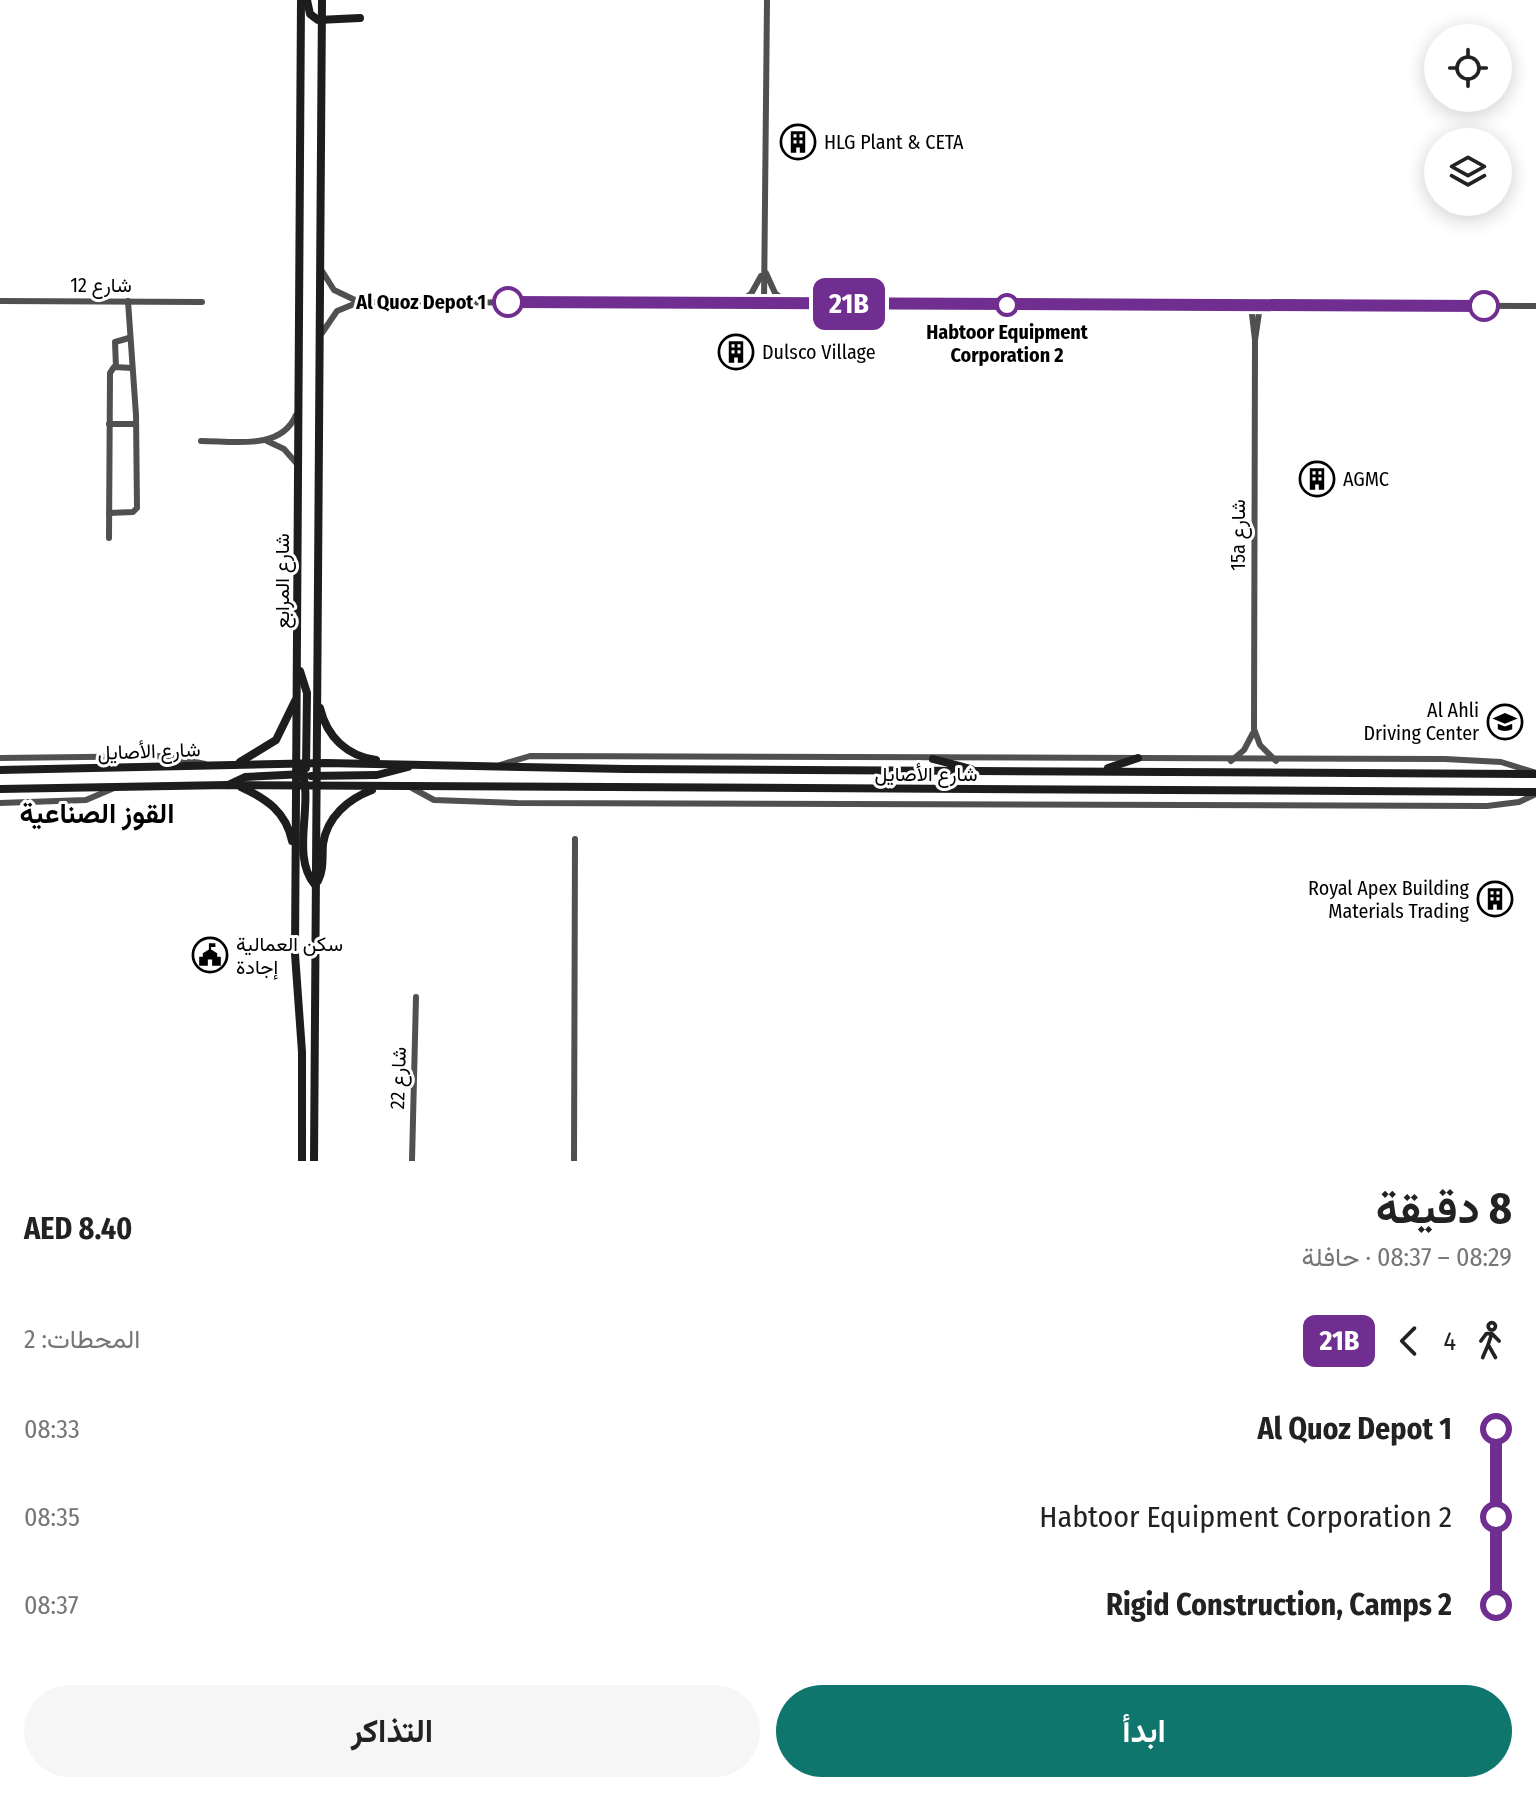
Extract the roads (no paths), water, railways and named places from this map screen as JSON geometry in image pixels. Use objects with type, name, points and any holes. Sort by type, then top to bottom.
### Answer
[{"type":"main road","name":"شارع المرابع","points":[[301,0],[298,693],[305,775],[295,858],[302,1161]]},
{"type":"main road","points":[[307,0],[310,14],[322,20],[360,18]]},
{"type":"main road","name":"شارع المرابع","points":[[316,764],[322,0]]},
{"type":"main road","points":[[298,668],[306,687],[305,866],[316,886]]},
{"type":"main road","points":[[235,765],[276,740],[288,722],[298,693]]},
{"type":"main road","points":[[316,694],[325,724],[343,747],[364,758],[413,765]]},
{"type":"main road","points":[[1100,771],[1138,758]]},
{"type":"main road","points":[[933,759],[975,771]]},
{"type":"main road","name":"شارع الأصايل","points":[[0,789],[232,786],[305,775],[316,764],[1536,774]]},
{"type":"main road","name":"شارع الأصايل","points":[[0,770],[235,765],[305,775]]},
{"type":"main road","points":[[305,775],[377,775],[413,765]]},
{"type":"main road","name":"شارع المرابع","points":[[305,775],[316,786],[314,1161]]},
{"type":"main road","points":[[232,786],[264,798],[280,812],[289,830],[295,858]]},
{"type":"main road","name":"شارع الأصايل","points":[[316,786],[1536,793]]},
{"type":"main road","points":[[316,886],[322,870],[325,838],[333,819],[356,797],[382,788]]},
{"type":"street","points":[[764,303],[767,0]]},
{"type":"street","points":[[320,266],[334,290],[365,302]]},
{"type":"street","points":[[736,303],[755,289],[764,268]]},
{"type":"street","points":[[764,268],[775,293],[789,303]]},
{"type":"street","name":"شارع 12","points":[[0,301],[202,302]]},
{"type":"street","points":[[109,513],[136,509],[136,424],[128,301]]},
{"type":"street","points":[[320,338],[326,323],[337,311],[365,302],[1536,306]]},
{"type":"street","name":"15a شارع","points":[[1251,306],[1255,340],[1254,729]]},
{"type":"street","name":"15a شارع","points":[[1255,340],[1260,306]]},
{"type":"street","points":[[116,367],[115,342],[129,338]]},
{"type":"street","points":[[109,538],[110,371],[116,367],[132,368]]},
{"type":"street","points":[[264,441],[285,432],[298,408]]},
{"type":"street","points":[[109,424],[136,424]]},
{"type":"street","points":[[201,441],[264,441],[284,449],[298,465]]},
{"type":"street","points":[[1231,761],[1247,745],[1254,729]]},
{"type":"street","points":[[1254,729],[1263,750],[1276,761]]},
{"type":"street","points":[[497,767],[530,756],[1138,758],[1482,761],[1511,764],[1536,774]]},
{"type":"street","points":[[0,758],[180,757],[208,765]]},
{"type":"street","points":[[0,803],[86,800],[115,788]]},
{"type":"street","points":[[412,788],[434,800],[533,803],[1487,806],[1519,802],[1536,793]]},
{"type":"street","points":[[574,1161],[575,839]]},
{"type":"street","name":"شارع 22","points":[[412,1161],[416,997]]},
{"type":"place","name":"HLG Plant & CETA","points":[[798,142]]},
{"type":"place","name":"Al Quoz Depot 1","points":[[508,302]]},
{"type":"place","name":"Habtoor Equipment Corporation 2","points":[[1007,305]]},
{"type":"place","name":"Dulsco Village","points":[[736,352]]},
{"type":"place","name":"AGMC","points":[[1317,479]]},
{"type":"place","name":"Al Ahli Driving Center","points":[[1505,722]]},
{"type":"place","name":"Royal Apex Building Materials Trading","points":[[1495,899]]},
{"type":"place","name":"سكن العمالية إجادة","points":[[210,955]]},
{"type":"district","name":"القوز الصناعية","points":[[97,813]]}]
